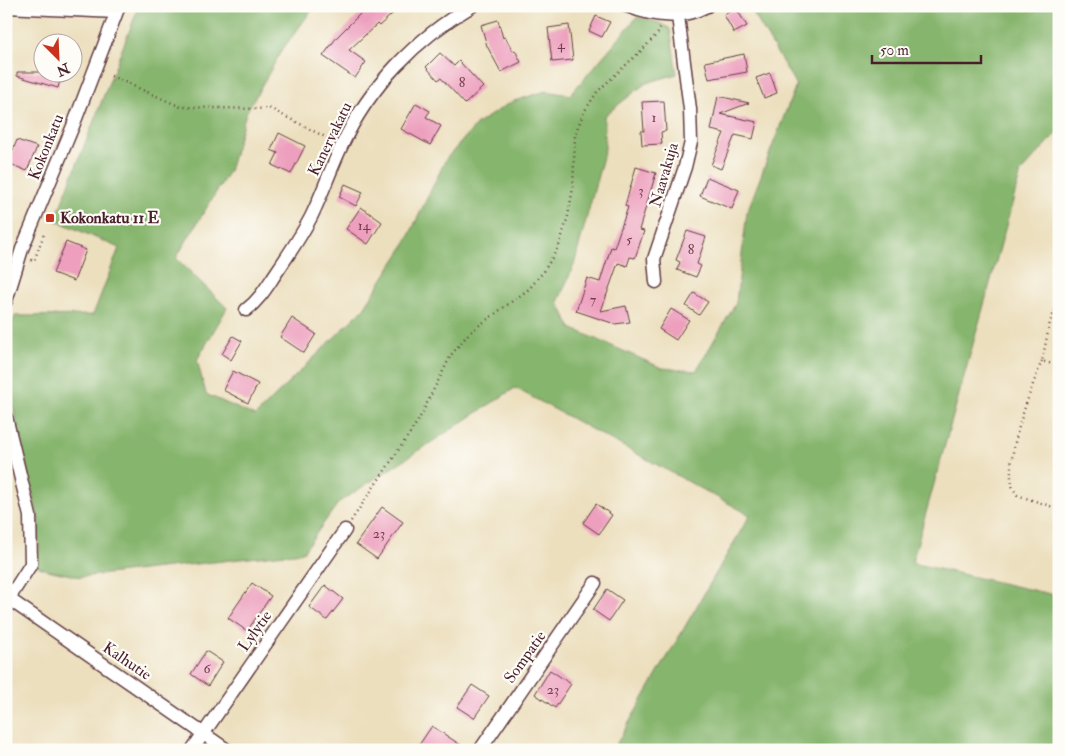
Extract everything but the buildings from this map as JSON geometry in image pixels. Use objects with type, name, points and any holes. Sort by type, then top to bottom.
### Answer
[{"type":"street","name":"Kanervakatu","points":[[246,310],[259,300],[311,217],[342,145],[359,112],[390,71],[429,36],[472,6]]},
{"type":"street","points":[[628,6],[644,12],[678,16],[707,6]]},
{"type":"street","points":[[6,7],[117,9]]},
{"type":"street","name":"Kokonkatu","points":[[6,301],[22,250],[73,126],[117,9]]},
{"type":"street","name":"Naavakuja","points":[[656,282],[654,259],[685,167],[690,142],[690,109],[678,16]]},
{"type":"street","points":[[6,417],[30,516],[31,564],[7,601]]},
{"type":"street","name":"Lylytie","points":[[192,750],[345,530]]},
{"type":"street","name":"Sompatie","points":[[480,750],[596,583]]},
{"type":"street","name":"Kalhutie","points":[[7,601],[227,750]]},
{"type":"path","points":[[345,530],[418,421],[450,355],[470,332],[529,289],[544,271],[559,246],[568,216],[573,188],[575,134],[584,112],[597,92],[658,33],[664,22],[663,15]]},
{"type":"path","points":[[110,76],[181,107],[269,108],[342,145]]},
{"type":"path","points":[[1059,300],[1050,322],[1042,361],[1028,396],[1010,465],[1012,486],[1017,495],[1059,509]]},
{"type":"path","points":[[1042,361],[1059,366]]},
{"type":"green space","points":[[139,6],[315,6],[282,50],[246,113],[229,171],[176,258],[227,308],[197,360],[206,394],[255,416],[364,308],[404,246],[446,159],[477,124],[511,102],[546,91],[570,95],[637,17],[659,23],[670,29],[677,74],[646,83],[604,116],[605,149],[574,265],[558,302],[571,328],[662,368],[696,371],[736,303],[747,212],[796,85],[749,6],[1059,6],[1059,131],[1021,172],[912,563],[1059,596],[1059,750],[613,750],[750,515],[515,388],[339,502],[303,552],[80,577],[37,566],[39,548],[38,518],[11,398],[6,364],[6,340],[15,316],[93,315],[119,248],[55,220]]},
{"type":"place","name":"Kokonkatu 11 E","points":[[50,218]]}]
